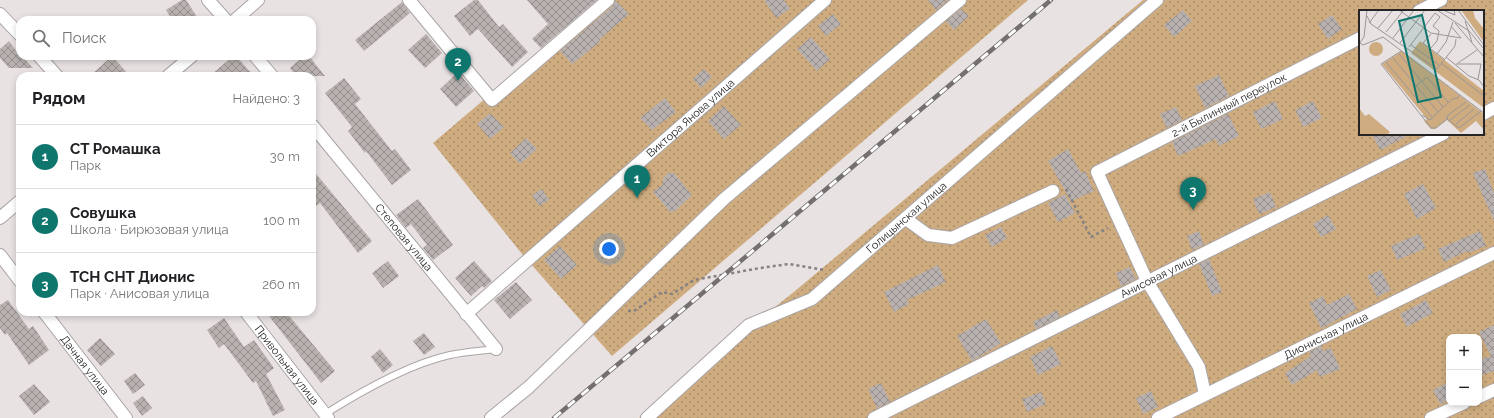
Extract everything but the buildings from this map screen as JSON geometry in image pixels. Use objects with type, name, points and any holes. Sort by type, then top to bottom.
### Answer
[{"type":"street","points":[[208,0],[222,16]]},
{"type":"street","points":[[240,16],[258,0]]},
{"type":"street","points":[[409,0],[492,100],[608,0]]},
{"type":"street","name":"Виктора Янова улица","points":[[466,314],[825,0]]},
{"type":"street","points":[[491,418],[529,387],[724,199],[960,0]]},
{"type":"street","name":"Голицынская улица","points":[[647,418],[749,325],[812,299],[1157,0]]},
{"type":"street","points":[[1421,10],[1441,0]]},
{"type":"street","points":[[0,14],[16,32]]},
{"type":"street","name":"2-й Былинный переулок","points":[[1120,222],[1098,172],[1359,39]]},
{"type":"street","points":[[43,60],[53,72]]},
{"type":"street","points":[[173,72],[187,60]]},
{"type":"street","points":[[258,60],[269,72]]},
{"type":"street","points":[[1484,113],[1494,108]]},
{"type":"street","name":"Степовая улица","points":[[316,130],[496,349]]},
{"type":"street","name":"Анисовая улица","points":[[874,418],[1441,135]]},
{"type":"street","points":[[906,219],[928,235],[952,238],[1053,191]]},
{"type":"street","points":[[0,218],[16,204]]},
{"type":"street","points":[[1120,222],[1148,281],[1199,367],[1205,394]]},
{"type":"street","name":"Дионисная улица","points":[[1158,418],[1494,253]]},
{"type":"street","points":[[0,255],[16,276]]},
{"type":"street","name":"Дачная улица","points":[[47,316],[126,418]]},
{"type":"street","name":"Привольная улица","points":[[249,316],[326,416]]},
{"type":"street","points":[[1482,396],[1494,390]]},
{"type":"street","points":[[1431,418],[1457,406]]},
{"type":"lane","points":[[326,416],[360,392],[415,367],[449,355],[496,349]]},
{"type":"path","points":[[1053,191],[1064,186],[1091,237],[1120,222]]},
{"type":"path","points":[[627,312],[634,311],[662,292],[672,294],[694,280],[789,264],[827,271]]},
{"type":"shaded area","points":[[601,0],[1028,0],[612,356],[522,254],[433,143]]},
{"type":"shaded area","points":[[1143,0],[1494,0],[1494,418],[639,418],[801,286]]},
{"type":"railway","points":[[554,418],[1051,0]]},
{"type":"place","name":"Совушка","points":[[458,81]]},
{"type":"place","name":"СТ Ромашка","points":[[637,198]]},
{"type":"place","name":"ТСН СНТ Дионис","points":[[1193,210]]}]
